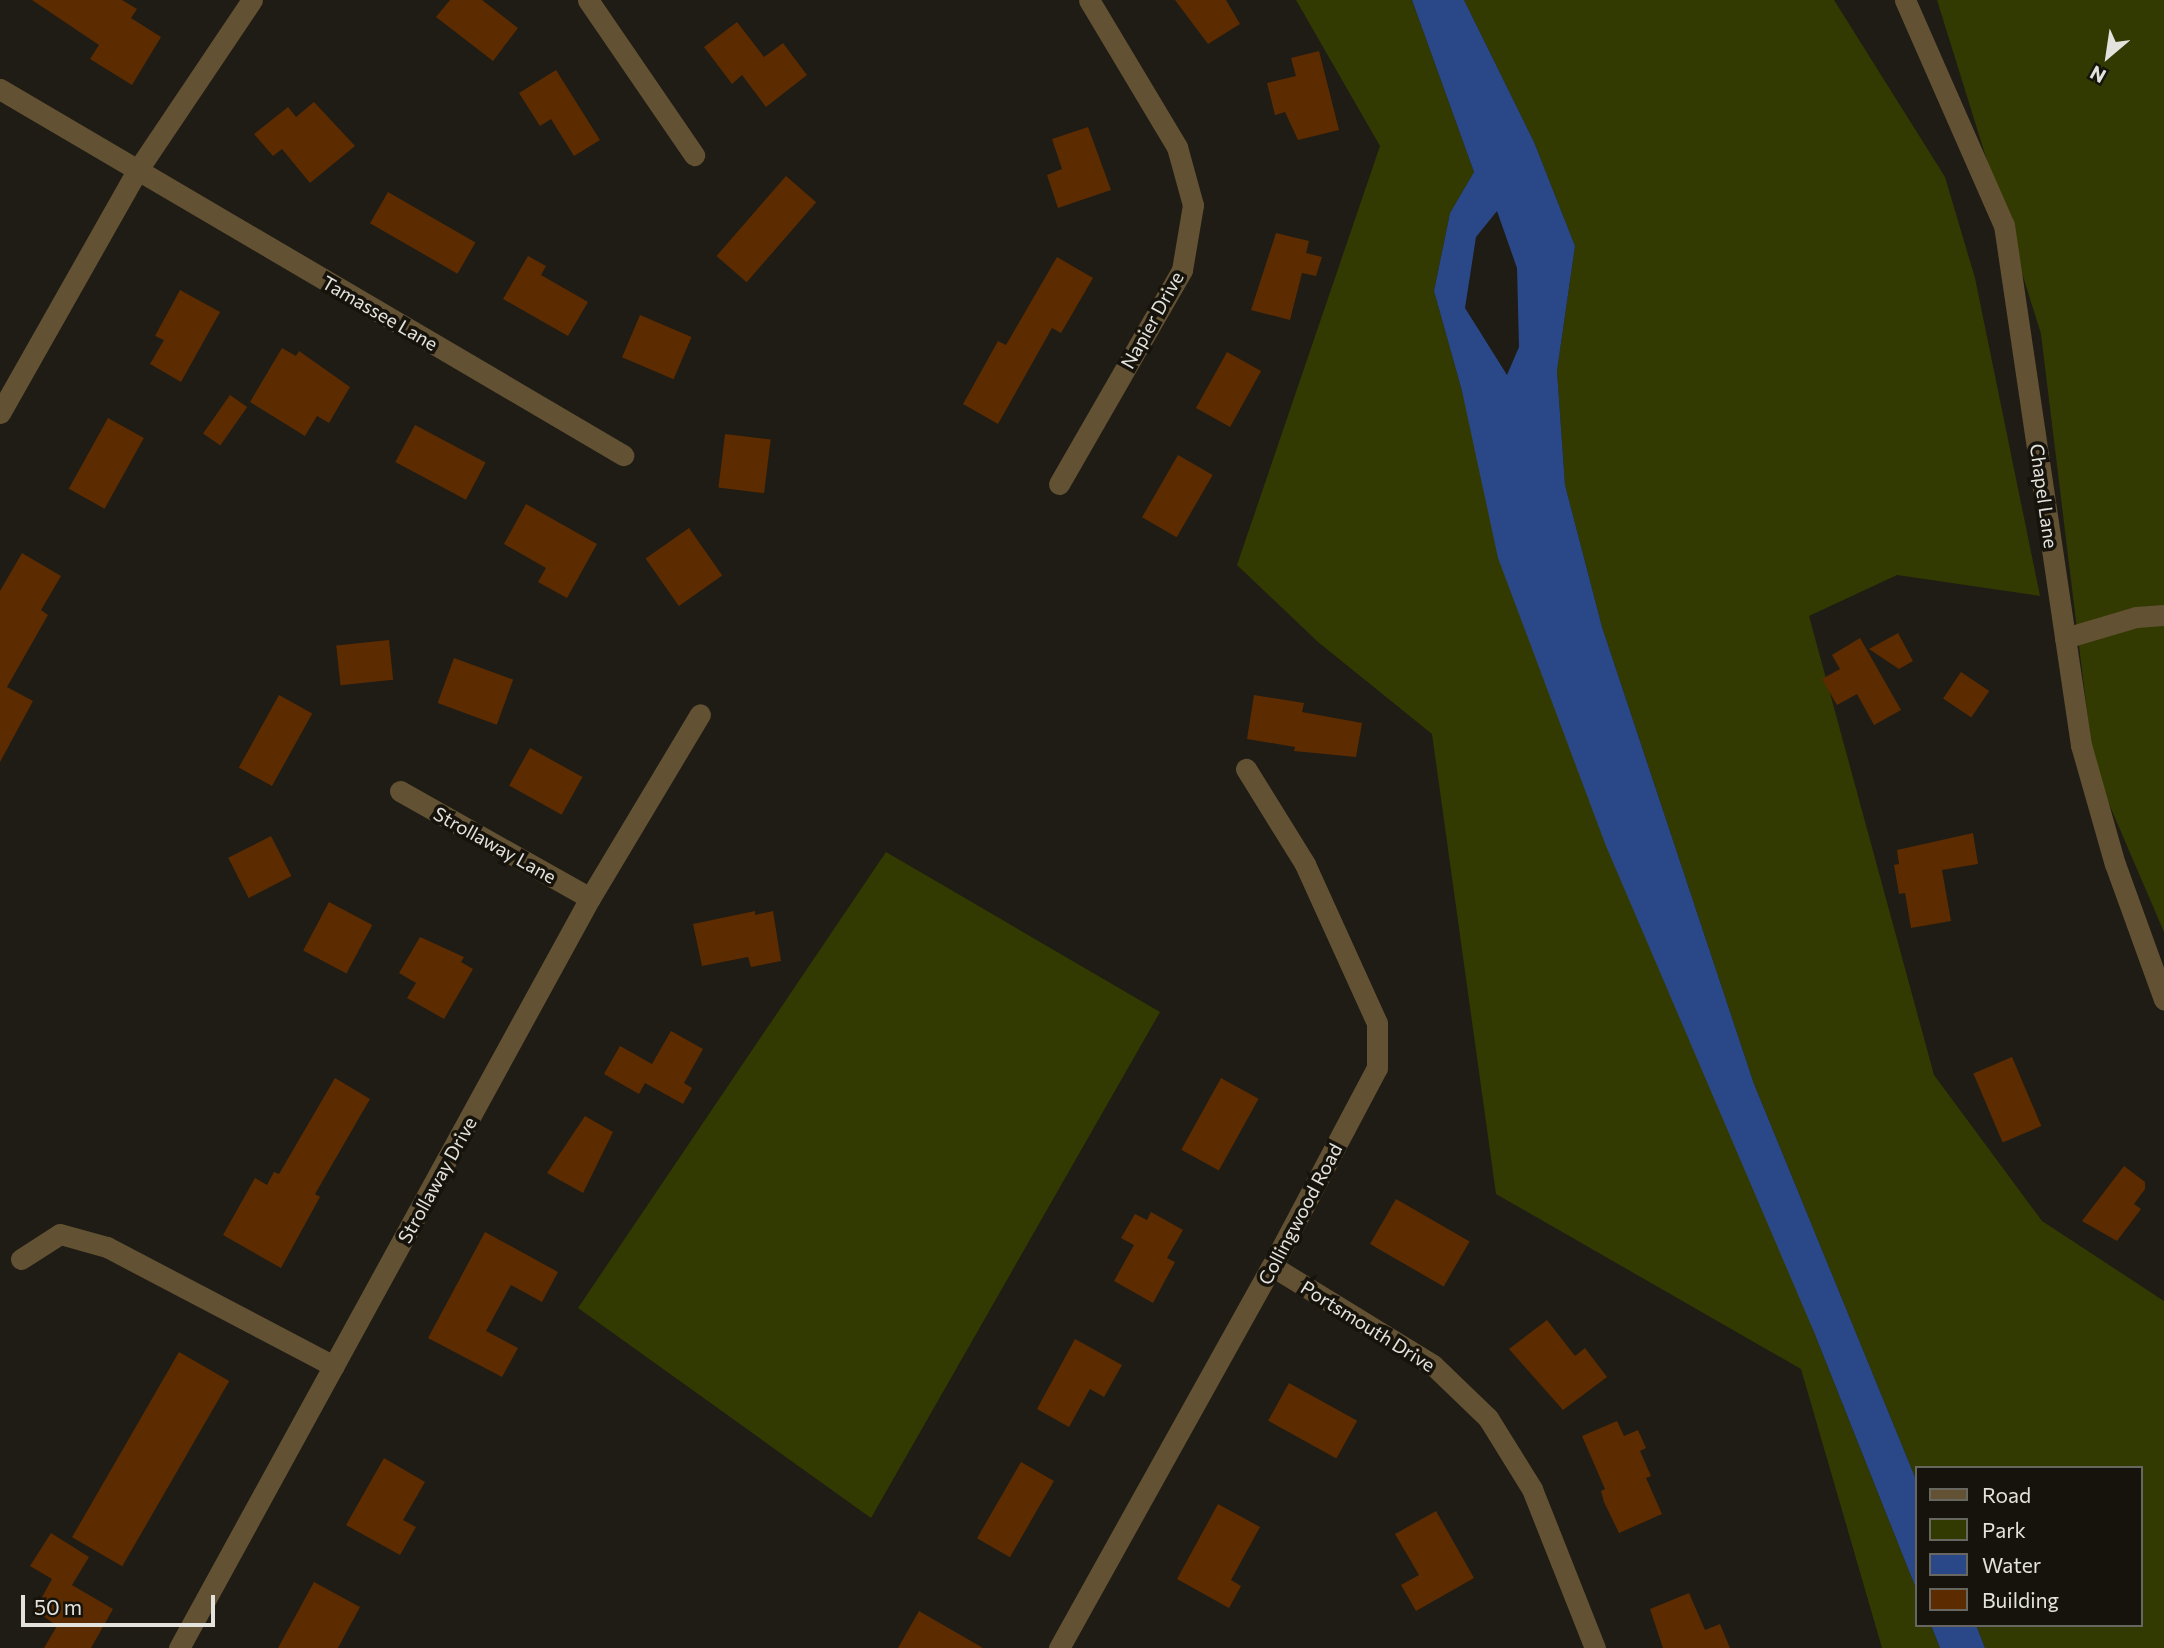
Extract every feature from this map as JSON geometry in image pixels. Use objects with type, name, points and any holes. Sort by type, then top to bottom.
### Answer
[{"type":"street","points":[[0,413],[137,171],[252,0]]},
{"type":"street","points":[[588,0],[694,155]]},
{"type":"street","name":"Napier Drive","points":[[1059,484],[1182,271],[1193,205],[1177,147],[1089,0]]},
{"type":"street","name":"Chapel Lane","points":[[1905,0],[2004,225],[2081,745],[2115,864],[2164,999]]},
{"type":"street","name":"Tamassee Lane","points":[[0,89],[623,455]]},
{"type":"street","points":[[2066,638],[2136,617],[2164,615]]},
{"type":"street","name":"Strollaway Drive","points":[[179,1648],[590,898],[700,714]]},
{"type":"street","name":"Collingwood Road","points":[[1059,1648],[1272,1266],[1377,1068],[1377,1023],[1305,864],[1247,769]]},
{"type":"street","name":"Strollaway Lane","points":[[400,791],[590,898]]},
{"type":"street","points":[[21,1259],[60,1234],[107,1247],[334,1366]]},
{"type":"street","name":"Portsmouth Drive","points":[[1272,1266],[1433,1365],[1488,1418],[1532,1489],[1595,1648]]},
{"type":"green space","points":[[1296,0],[1412,0],[1474,172],[1450,213],[1434,291],[1462,391],[1814,1332],[1916,1588],[1916,1627],[1932,1627],[1940,1648],[1882,1648],[1801,1369],[1496,1194],[1432,734],[1318,642],[1237,565],[1380,146]]},
{"type":"green space","points":[[1464,0],[1834,0],[1945,177],[1975,278],[2040,596],[1897,575],[1809,616],[1934,1075],[2042,1221],[2164,1301],[2164,1648],[1985,1648],[1977,1627],[2143,1627],[2143,1466],[1916,1466],[1916,1480],[1754,1084],[1602,627],[1565,485],[1557,371],[1575,246],[1534,142]]},
{"type":"green space","points":[[1937,0],[2164,0],[2164,932],[2094,769],[2041,334]]},
{"type":"green space","points":[[886,852],[1160,1012],[871,1518],[578,1308]]},
{"type":"water","points":[[1412,0],[1464,0],[1534,142],[1575,246],[1557,371],[1565,485],[1602,627],[1754,1084],[1916,1480],[1916,1588],[1814,1332],[1606,846],[1498,558],[1462,391],[1434,291],[1450,213],[1474,172]],"holes":[[[1497,211],[1517,268],[1519,347],[1507,375],[1465,308],[1476,237]]]},
{"type":"water","points":[[1932,1627],[1977,1627],[1985,1648],[1940,1648]]},
{"type":"building","points":[[32,0],[122,0],[137,9],[131,18],[161,37],[132,85],[90,59],[99,45]]},
{"type":"building","points":[[450,0],[482,0],[518,28],[493,61],[436,17]]},
{"type":"building","points":[[1175,0],[1226,0],[1240,24],[1208,44]]},
{"type":"building","points":[[737,22],[764,57],[783,43],[807,75],[766,107],[742,75],[732,84],[704,47]]},
{"type":"building","points":[[1319,51],[1339,130],[1298,140],[1285,112],[1275,115],[1267,83],[1296,76],[1291,58]]},
{"type":"building","points":[[556,70],[600,140],[574,156],[551,119],[540,126],[519,93]]},
{"type":"building","points":[[314,102],[355,146],[310,183],[282,149],[273,156],[254,134],[288,107],[296,117]]},
{"type":"building","points":[[1088,127],[1111,190],[1058,208],[1047,175],[1062,169],[1052,139]]},
{"type":"building","points":[[786,176],[816,202],[747,282],[716,256]]},
{"type":"building","points":[[388,192],[475,243],[457,274],[370,223]]},
{"type":"building","points":[[1276,233],[1309,241],[1306,253],[1322,257],[1316,276],[1302,273],[1290,320],[1251,310]]},
{"type":"building","points":[[528,256],[546,266],[541,275],[588,302],[568,336],[503,299]]},
{"type":"building","points":[[1057,257],[1093,278],[1061,333],[1052,328],[998,424],[963,404],[998,341],[1006,345]]},
{"type":"building","points":[[180,290],[220,312],[181,382],[150,364],[164,340],[155,336]]},
{"type":"building","points":[[640,315],[692,337],[674,379],[622,357]]},
{"type":"building","points":[[282,348],[296,356],[299,351],[350,387],[329,423],[317,416],[305,436],[250,402]]},
{"type":"building","points":[[1227,352],[1261,371],[1230,427],[1196,408]]},
{"type":"building","points":[[230,395],[247,407],[220,446],[203,434]]},
{"type":"building","points":[[108,418],[144,438],[105,509],[69,489]]},
{"type":"building","points":[[415,425],[486,463],[466,500],[395,462]]},
{"type":"building","points":[[725,434],[771,440],[764,493],[718,488]]},
{"type":"building","points":[[1178,455],[1213,475],[1177,537],[1142,517]]},
{"type":"building","points":[[526,504],[597,544],[567,598],[538,582],[546,568],[504,544]]},
{"type":"building","points":[[689,528],[722,576],[679,606],[646,558]]},
{"type":"building","points":[[22,553],[61,576],[41,610],[48,615],[7,687],[33,701],[0,762],[0,591]]},
{"type":"building","points":[[1898,633],[1913,661],[1899,669],[1869,649]]},
{"type":"building","points":[[1860,638],[1901,710],[1874,725],[1857,694],[1837,705],[1822,679],[1840,669],[1832,655]]},
{"type":"building","points":[[389,640],[393,680],[340,685],[336,646]]},
{"type":"building","points":[[454,658],[513,680],[497,725],[438,703]]},
{"type":"building","points":[[1961,672],[1989,691],[1971,718],[1943,699]]},
{"type":"building","points":[[279,695],[312,713],[272,786],[239,768]]},
{"type":"building","points":[[1254,695],[1304,703],[1302,712],[1362,723],[1356,757],[1294,751],[1295,747],[1247,739]]},
{"type":"building","points":[[530,748],[582,777],[562,815],[509,786]]},
{"type":"building","points":[[1973,833],[1978,864],[1942,870],[1951,921],[1911,928],[1905,893],[1899,894],[1894,865],[1899,864],[1897,850]]},
{"type":"building","points":[[271,836],[291,876],[249,898],[228,858]]},
{"type":"building","points":[[329,902],[372,925],[346,974],[303,951]]},
{"type":"building","points":[[755,911],[755,915],[773,911],[781,961],[751,967],[748,957],[702,966],[693,924]]},
{"type":"building","points":[[420,937],[464,957],[461,962],[473,969],[444,1019],[407,998],[416,983],[399,973]]},
{"type":"building","points":[[671,1031],[703,1049],[684,1083],[692,1088],[683,1104],[645,1083],[639,1094],[604,1074],[620,1046],[652,1064]]},
{"type":"building","points":[[2012,1057],[2041,1126],[2003,1142],[1973,1073]]},
{"type":"building","points":[[335,1078],[370,1099],[315,1194],[320,1197],[281,1268],[223,1235],[255,1178],[267,1185],[274,1172],[279,1174]]},
{"type":"building","points":[[1221,1078],[1259,1099],[1219,1171],[1181,1150]]},
{"type":"building","points":[[585,1116],[613,1132],[583,1193],[547,1173]]},
{"type":"building","points":[[2124,1166],[2145,1182],[2145,1189],[2134,1204],[2141,1209],[2117,1241],[2082,1221]]},
{"type":"building","points":[[1396,1199],[1470,1242],[1444,1287],[1370,1244]]},
{"type":"building","points":[[1151,1212],[1183,1230],[1167,1258],[1175,1262],[1153,1303],[1114,1281],[1134,1245],[1121,1238],[1135,1214],[1147,1220]]},
{"type":"building","points":[[485,1232],[558,1272],[542,1302],[511,1285],[486,1331],[518,1348],[502,1377],[428,1338]]},
{"type":"building","points":[[1547,1320],[1575,1356],[1585,1348],[1607,1377],[1563,1410],[1509,1349]]},
{"type":"building","points":[[1075,1339],[1122,1365],[1104,1397],[1090,1389],[1069,1427],[1037,1409]]},
{"type":"building","points":[[179,1352],[229,1381],[122,1566],[72,1537]]},
{"type":"building","points":[[1289,1383],[1357,1421],[1336,1458],[1268,1421]]},
{"type":"building","points":[[1617,1421],[1624,1436],[1638,1430],[1646,1448],[1640,1451],[1651,1476],[1646,1478],[1662,1514],[1619,1533],[1604,1502],[1601,1491],[1605,1489],[1582,1436]]},
{"type":"building","points":[[384,1458],[425,1482],[403,1520],[416,1527],[400,1555],[346,1525]]},
{"type":"building","points":[[1021,1462],[1054,1481],[1010,1557],[977,1538]]},
{"type":"building","points":[[1218,1504],[1260,1527],[1231,1580],[1241,1586],[1229,1608],[1177,1579]]},
{"type":"building","points":[[1436,1511],[1474,1578],[1416,1611],[1401,1585],[1419,1575],[1395,1534]]},
{"type":"building","points":[[51,1533],[89,1557],[72,1585],[113,1609],[91,1648],[44,1648],[57,1626],[35,1610],[52,1579],[30,1566]]},
{"type":"building","points":[[314,1582],[360,1607],[338,1648],[278,1648]]},
{"type":"building","points":[[1689,1593],[1705,1630],[1720,1624],[1730,1648],[1663,1648],[1650,1609]]},
{"type":"building","points":[[919,1611],[983,1648],[898,1648]]}]
